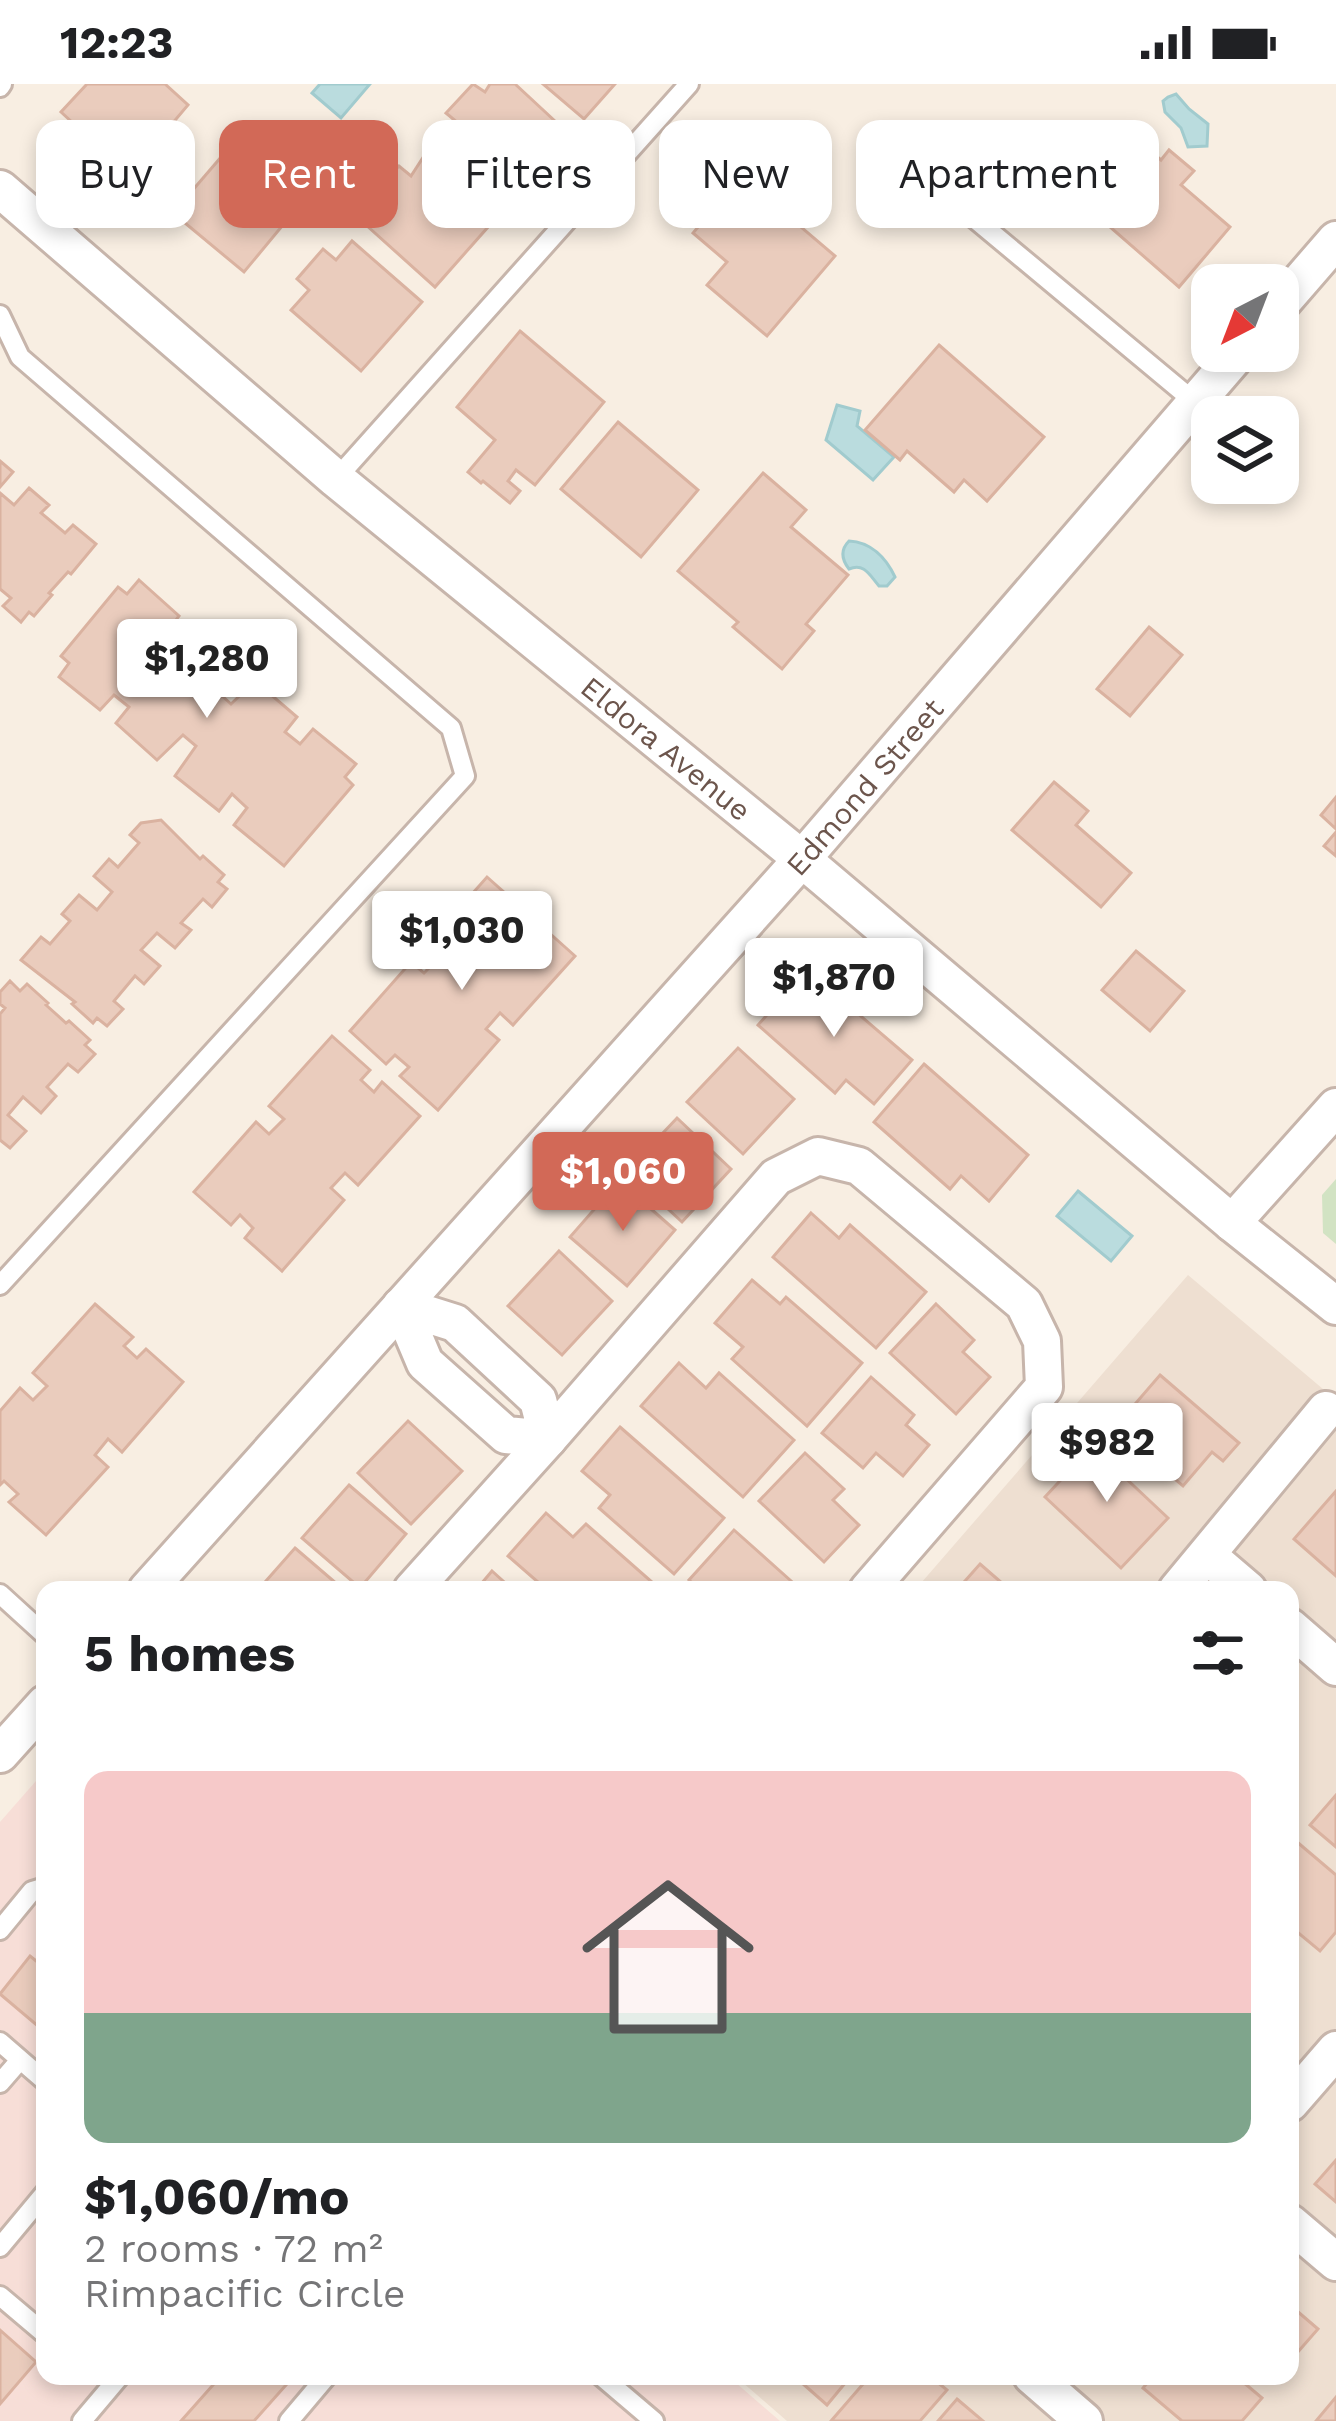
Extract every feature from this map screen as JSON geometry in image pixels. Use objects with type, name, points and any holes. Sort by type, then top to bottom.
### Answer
[{"type":"street","name":"Eldora Avenue","points":[[0,189],[336,479],[1336,1306]]},
{"type":"street","points":[[1299,283],[1336,240]]},
{"type":"street","name":"Edmond Street","points":[[1202,396],[1222,372]]},
{"type":"street","name":"Edmond Street","points":[[155,1581],[802,860],[1191,409]]},
{"type":"street","points":[[1232,1223],[1336,1107]]},
{"type":"street","points":[[420,1581],[776,1177],[818,1156],[860,1166],[1024,1304],[1042,1341],[1044,1387],[876,1581]]},
{"type":"street","points":[[401,1306],[425,1363],[506,1436],[548,1439]]},
{"type":"street","points":[[1185,1581],[1326,1410]]},
{"type":"street","points":[[1207,1555],[1237,1581]]},
{"type":"street","points":[[1299,1635],[1336,1667]]},
{"type":"street","points":[[0,1754],[36,1713]]},
{"type":"street","points":[[1299,2093],[1336,2050]]},
{"type":"street","points":[[1299,2231],[1336,2263]]},
{"type":"street","points":[[1049,2385],[1084,2421]]},
{"type":"lane","points":[[336,479],[689,84]]},
{"type":"lane","points":[[986,228],[1191,399]]},
{"type":"lane","points":[[0,315],[20,357],[451,728],[465,776],[0,1285]]},
{"type":"lane","points":[[0,1594],[36,1627]]},
{"type":"lane","points":[[0,1930],[36,1890]]},
{"type":"lane","points":[[0,2042],[36,2073]]},
{"type":"lane","points":[[0,2083],[20,2060]]},
{"type":"lane","points":[[0,2247],[36,2204]]},
{"type":"lane","points":[[0,2296],[36,2326]]},
{"type":"lane","points":[[82,2421],[105,2385]]},
{"type":"lane","points":[[289,2421],[319,2385]]},
{"type":"lane","points":[[612,2385],[655,2421]]},
{"type":"shaded area","points":[[1188,1275],[1336,1400],[1336,2421],[787,2421],[745,2385],[1299,2385],[1299,1581],[923,1581]]},
{"type":"shaded area","points":[[36,1781],[36,2385],[738,2385],[780,2421],[0,2421],[0,1822]]},
{"type":"green space","points":[[1336,1179],[1336,1244],[1323,1233],[1322,1195]]},
{"type":"water","points":[[320,84],[370,84],[341,118],[312,93]]},
{"type":"water","points":[[1176,94],[1208,124],[1207,146],[1188,147],[1181,128],[1165,112],[1163,101]]},
{"type":"water","points":[[837,405],[860,411],[857,426],[894,457],[873,480],[826,440]]},
{"type":"water","points":[[849,541],[864,544],[882,558],[895,577],[887,586],[879,586],[862,569],[849,569],[843,555]]},
{"type":"water","points":[[1078,1191],[1132,1236],[1111,1261],[1057,1216]]},
{"type":"building","points":[[87,84],[165,84],[188,105],[175,120],[70,120],[61,112]]},
{"type":"building","points":[[473,84],[485,92],[490,84],[515,84],[554,120],[454,120],[446,113]]},
{"type":"building","points":[[543,84],[615,84],[584,119]]},
{"type":"building","points":[[1169,150],[1194,171],[1181,185],[1230,227],[1199,264],[1191,264],[1191,273],[1179,287],[1111,228],[1159,228],[1159,158]]},
{"type":"building","points":[[219,159],[219,228],[280,228],[244,272],[191,228],[195,228],[195,187]]},
{"type":"building","points":[[422,159],[422,228],[487,228],[435,287],[369,228],[398,228],[398,167],[411,176]]},
{"type":"building","points":[[697,228],[802,228],[835,256],[767,336],[707,285],[727,262],[693,233]]},
{"type":"building","points":[[352,241],[422,302],[361,371],[291,310],[309,290],[297,279],[323,249],[336,260]]},
{"type":"building","points":[[520,331],[604,402],[535,485],[516,470],[508,481],[520,491],[510,503],[468,472],[495,440],[457,407]]},
{"type":"building","points":[[939,345],[1044,437],[987,501],[964,480],[954,492],[907,451],[900,460],[865,430]]},
{"type":"building","points":[[618,422],[698,490],[641,557],[561,489]]},
{"type":"building","points":[[0,461],[13,472],[0,487]]},
{"type":"building","points":[[763,473],[806,510],[791,527],[848,575],[806,624],[814,631],[782,669],[733,627],[738,622],[678,571]]},
{"type":"building","points":[[29,488],[49,505],[41,513],[65,533],[73,525],[96,544],[49,593],[52,595],[34,616],[29,612],[21,622],[3,606],[11,598],[0,589],[0,493],[14,505]]},
{"type":"building","points":[[139,580],[179,616],[167,632],[182,646],[196,631],[237,664],[219,693],[231,704],[255,681],[297,717],[285,732],[300,744],[313,729],[356,764],[345,777],[353,785],[284,866],[234,825],[247,808],[232,794],[219,811],[175,776],[196,746],[183,735],[157,760],[116,723],[129,707],[114,695],[100,710],[59,677],[69,663],[61,656],[118,587],[127,594]]},
{"type":"building","points":[[1149,627],[1182,655],[1130,716],[1097,689]]},
{"type":"building","points":[[1054,782],[1088,811],[1076,825],[1131,873],[1101,907],[1012,830]]},
{"type":"building","points":[[1336,797],[1336,829],[1321,815]]},
{"type":"building","points":[[161,820],[200,859],[203,856],[224,875],[218,882],[227,889],[212,907],[203,899],[181,923],[191,930],[175,948],[157,933],[141,950],[160,966],[144,984],[135,976],[114,1001],[123,1009],[107,1026],[97,1018],[93,1023],[72,1004],[75,1002],[21,960],[41,937],[50,944],[70,921],[62,914],[79,895],[97,910],[112,892],[94,876],[109,859],[118,867],[139,843],[130,835],[141,823]]},
{"type":"building","points":[[1336,832],[1336,856],[1324,846]]},
{"type":"building","points":[[487,877],[524,910],[515,920],[528,931],[537,922],[575,956],[513,1025],[500,1013],[486,1029],[499,1040],[438,1110],[400,1076],[409,1067],[395,1055],[386,1064],[350,1031],[411,962],[424,973],[438,959],[425,947]]},
{"type":"building","points":[[1136,951],[1184,991],[1150,1031],[1102,990]]},
{"type":"building","points":[[807,970],[912,1060],[874,1104],[846,1080],[835,1093],[758,1025]]},
{"type":"building","points":[[10,981],[20,991],[27,984],[90,1040],[85,1045],[95,1054],[78,1072],[68,1064],[47,1087],[56,1096],[41,1113],[23,1097],[8,1115],[26,1131],[10,1148],[0,1140],[0,1014],[5,1008],[0,992]]},
{"type":"building","points":[[332,1036],[370,1070],[361,1080],[374,1092],[382,1082],[420,1116],[358,1185],[345,1173],[331,1188],[344,1200],[282,1271],[245,1238],[253,1228],[240,1215],[231,1225],[194,1192],[256,1122],[269,1134],[284,1119],[269,1106]]},
{"type":"building","points":[[738,1048],[794,1099],[743,1154],[687,1102]]},
{"type":"building","points":[[924,1064],[1028,1155],[989,1201],[961,1176],[950,1189],[874,1122]]},
{"type":"building","points":[[677,1118],[731,1169],[682,1222],[627,1171]]},
{"type":"building","points":[[619,1181],[675,1230],[627,1286],[570,1237]]},
{"type":"building","points":[[811,1213],[839,1238],[850,1225],[926,1292],[876,1348],[773,1257]]},
{"type":"building","points":[[559,1251],[612,1301],[562,1355],[508,1306]]},
{"type":"building","points":[[752,1280],[780,1304],[786,1297],[862,1363],[807,1426],[732,1359],[743,1347],[715,1323]]},
{"type":"building","points":[[95,1304],[133,1337],[124,1346],[137,1358],[146,1349],[183,1382],[122,1452],[108,1439],[95,1455],[108,1467],[46,1535],[9,1502],[18,1494],[4,1481],[0,1485],[0,1411],[20,1388],[33,1400],[47,1386],[33,1373]]},
{"type":"building","points":[[936,1304],[974,1340],[963,1352],[990,1377],[956,1414],[890,1353]]},
{"type":"building","points":[[679,1363],[706,1388],[719,1373],[794,1440],[743,1497],[641,1406]]},
{"type":"building","points":[[1160,1375],[1239,1443],[1223,1461],[1212,1452],[1183,1486],[1138,1448],[1127,1461],[1104,1440]]},
{"type":"building","points":[[871,1377],[914,1415],[906,1425],[929,1445],[903,1476],[876,1453],[863,1468],[822,1433]]},
{"type":"building","points":[[408,1421],[462,1471],[411,1524],[358,1473]]},
{"type":"building","points":[[620,1427],[724,1518],[674,1574],[599,1508],[610,1495],[582,1471]]},
{"type":"building","points":[[1097,1441],[1124,1465],[1118,1471],[1168,1518],[1121,1568],[1045,1497]]},
{"type":"building","points":[[805,1453],[844,1489],[833,1500],[859,1525],[824,1562],[759,1501]]},
{"type":"building","points":[[349,1485],[406,1534],[366,1581],[352,1581],[302,1538]]},
{"type":"building","points":[[1336,1491],[1336,1576],[1294,1539]]},
{"type":"building","points":[[546,1513],[573,1537],[586,1524],[651,1581],[537,1581],[508,1556]]},
{"type":"building","points":[[734,1530],[791,1581],[690,1581]]},
{"type":"building","points":[[295,1548],[334,1581],[266,1581]]},
{"type":"building","points":[[980,1564],[1000,1581],[965,1581]]},
{"type":"building","points":[[492,1571],[503,1581],[484,1581]]},
{"type":"building","points":[[1336,1795],[1336,1847],[1310,1825]]},
{"type":"building","points":[[1299,1844],[1336,1875],[1336,1932],[1320,1951],[1299,1934]]},
{"type":"building","points":[[30,1956],[36,1961],[36,2024],[0,1994]]},
{"type":"building","points":[[1336,2160],[1336,2202],[1315,2184]]},
{"type":"building","points":[[1299,2313],[1318,2329],[1299,2351]]},
{"type":"building","points":[[0,2330],[36,2362],[0,2404]]},
{"type":"building","points":[[213,2385],[286,2385],[254,2421],[181,2421]]},
{"type":"building","points":[[804,2385],[844,2385],[827,2405]]},
{"type":"building","points":[[862,2385],[941,2385],[947,2390],[920,2421],[831,2421]]},
{"type":"building","points":[[1247,2385],[1262,2398],[1242,2421],[1182,2421],[1143,2388]]},
{"type":"building","points":[[1336,2397],[1336,2421],[1316,2421]]},
{"type":"building","points":[[957,2399],[983,2421],[938,2421]]}]
